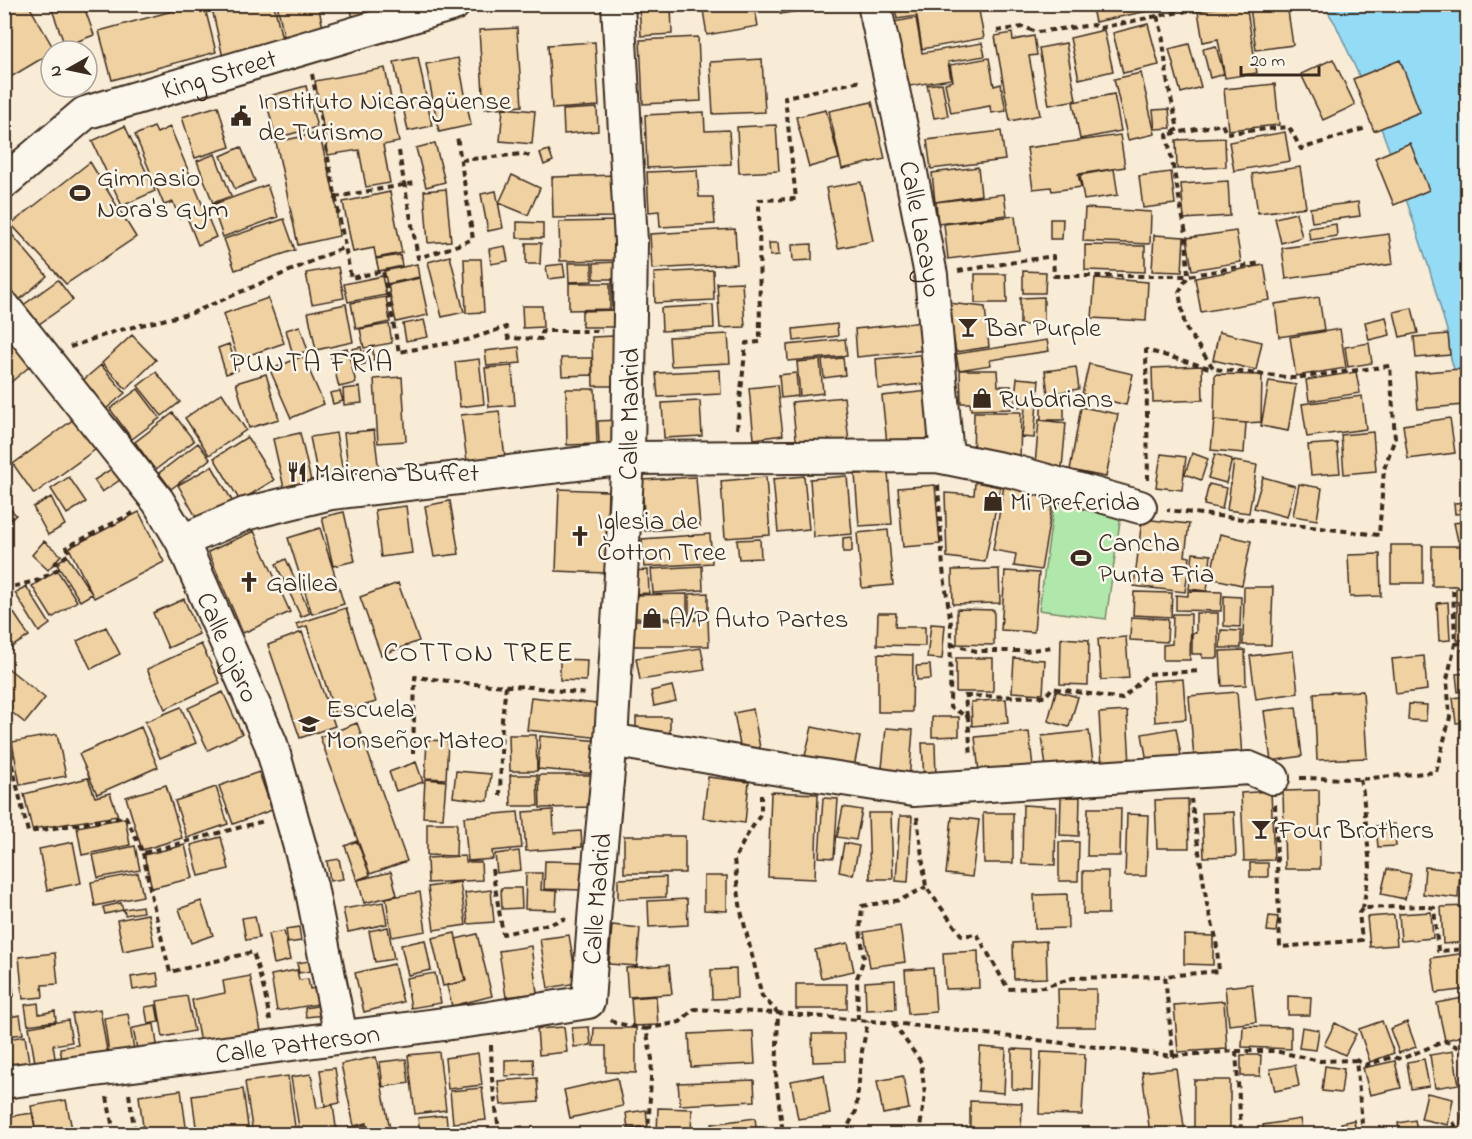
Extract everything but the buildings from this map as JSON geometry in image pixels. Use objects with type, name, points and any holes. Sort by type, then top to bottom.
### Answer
[{"type":"street","name":"King Street","points":[[4,182],[85,113],[453,4]]},
{"type":"street","name":"Calle Madrid","points":[[588,1002],[611,740],[628,458],[631,242],[618,4]]},
{"type":"street","name":"Calle Lacayo","points":[[874,4],[931,275],[942,457]]},
{"type":"street","name":"Calle Ojaro","points":[[4,307],[158,501],[182,541],[271,744],[311,886],[340,1037]]},
{"type":"street","points":[[182,541],[245,514],[331,493],[628,458],[942,457],[1016,472],[1144,508]]},
{"type":"street","points":[[611,740],[913,790],[1249,768],[1273,778]]},
{"type":"street","name":"Calle Patterson","points":[[4,1083],[588,1002]]},
{"type":"path","points":[[997,31],[1023,27],[1037,32],[1093,25],[1100,28],[1227,4]]},
{"type":"path","points":[[1157,16],[1162,32],[1168,85],[1178,129],[1167,135]]},
{"type":"path","points":[[307,48],[351,278],[383,271],[399,352],[467,340],[506,327],[508,338],[542,339],[542,331],[630,331]]},
{"type":"path","points":[[735,457],[746,343],[760,342],[759,200],[796,199],[785,97],[890,75]]},
{"type":"path","points":[[1167,135],[1222,124],[1226,133],[1289,127],[1301,149],[1366,128]]},
{"type":"path","points":[[399,152],[418,258],[473,239],[457,135]]},
{"type":"path","points":[[1167,135],[1186,234],[1188,276],[1179,292],[1185,327],[1214,369]]},
{"type":"path","points":[[461,160],[523,154],[532,157]]},
{"type":"path","points":[[335,197],[415,183]]},
{"type":"path","points":[[46,360],[71,347],[116,331],[192,313],[345,248]]},
{"type":"path","points":[[931,275],[1053,256],[1054,276],[1188,276],[1260,263]]},
{"type":"path","points":[[1146,351],[1214,369],[1294,378],[1390,366],[1395,438],[1384,469],[1379,535],[1144,508],[1146,351]]},
{"type":"path","points":[[942,457],[943,568],[951,624],[950,707],[968,717]]},
{"type":"path","points":[[4,589],[39,580],[58,569],[55,564],[70,553],[67,547],[158,501]]},
{"type":"path","points":[[1360,779],[1370,867],[1364,908],[1359,913],[1362,940],[1280,947],[1273,778],[1360,779],[1436,772],[1450,717],[1448,680],[1455,644],[1453,585]]},
{"type":"path","points":[[1455,644],[1467,642]]},
{"type":"path","points":[[951,644],[976,651],[1025,651],[1052,647]]},
{"type":"path","points":[[974,785],[965,696],[1045,697],[1052,688],[1122,699],[1148,674],[1200,671]]},
{"type":"path","points":[[413,754],[415,676],[472,684],[531,687],[614,696]]},
{"type":"path","points":[[500,796],[502,719],[506,686]]},
{"type":"path","points":[[4,762],[11,760],[28,832],[126,817],[143,853],[170,972],[253,952],[264,990],[275,1046]]},
{"type":"path","points":[[761,766],[762,814],[734,860],[741,911],[762,996],[778,1013],[776,1080],[783,1134]]},
{"type":"path","points":[[913,790],[926,887],[962,936],[977,934],[1008,989],[1044,987],[1073,978],[1165,976],[1219,971],[1186,772]]},
{"type":"path","points":[[143,853],[291,814]]},
{"type":"path","points":[[492,869],[503,934],[553,923],[595,907]]},
{"type":"path","points":[[858,1020],[857,978],[864,959],[860,930],[862,906],[900,900],[926,887]]},
{"type":"path","points":[[1364,908],[1426,906],[1434,908],[1438,951],[1467,949]]},
{"type":"path","points":[[1165,976],[1173,1056]]},
{"type":"path","points":[[588,1002],[615,1023],[646,1029],[681,1022],[694,1009],[778,1013],[893,1023],[1173,1056],[1236,1051],[1275,1051],[1320,1062],[1356,1060],[1365,1065],[1393,1057],[1401,1059],[1445,1041],[1467,1052]]},
{"type":"path","points":[[489,1017],[492,1079],[499,1131],[526,1127],[527,1134]]},
{"type":"path","points":[[844,1134],[856,1111],[862,1051],[868,1021]]},
{"type":"path","points":[[893,1023],[921,1062],[925,1095],[919,1134]]},
{"type":"path","points":[[646,1029],[651,1059],[648,1134]]},
{"type":"path","points":[[1236,1051],[1241,1130]]},
{"type":"path","points":[[1356,1060],[1363,1134]]},
{"type":"path","points":[[114,1068],[114,1134]]},
{"type":"path","points":[[114,1068],[135,1134]]},
{"type":"path","points":[[1453,1122],[1460,1134]]},
{"type":"green space","name":"Cancha Punta Fria","points":[[1055,497],[1122,507],[1106,619],[1039,610]]},
{"type":"water","points":[[1323,5],[1467,5],[1467,416],[1450,355],[1448,334],[1429,268],[1394,163],[1372,104],[1335,23]]},
{"type":"place","name":"Instituto Nicaragüense de Turismo","points":[[241,116]]},
{"type":"place","name":"Gimnasio Nora's Gym","points":[[80,193]]},
{"type":"place","name":"Bar Purple","points":[[968,327]]},
{"type":"place","name":"Rubdrians","points":[[982,398]]},
{"type":"place","name":"Mairena Buffet","points":[[297,472]]},
{"type":"place","name":"Mi Preferida","points":[[993,501]]},
{"type":"place","name":"Iglesia de Cotton Tree","points":[[580,536]]},
{"type":"place","name":"Cancha Punta Fria","points":[[1081,558]]},
{"type":"place","name":"Galilea","points":[[249,582]]},
{"type":"place","name":"A/P Auto Partes","points":[[652,618]]},
{"type":"place","name":"Escuela Monseñor Mateo","points":[[309,724]]},
{"type":"place","name":"Four Brothers","points":[[1261,829]]},
{"type":"district","name":"PUNTA FRÍA","points":[[312,361]]},
{"type":"district","name":"COTTON TREE","points":[[479,651]]}]
